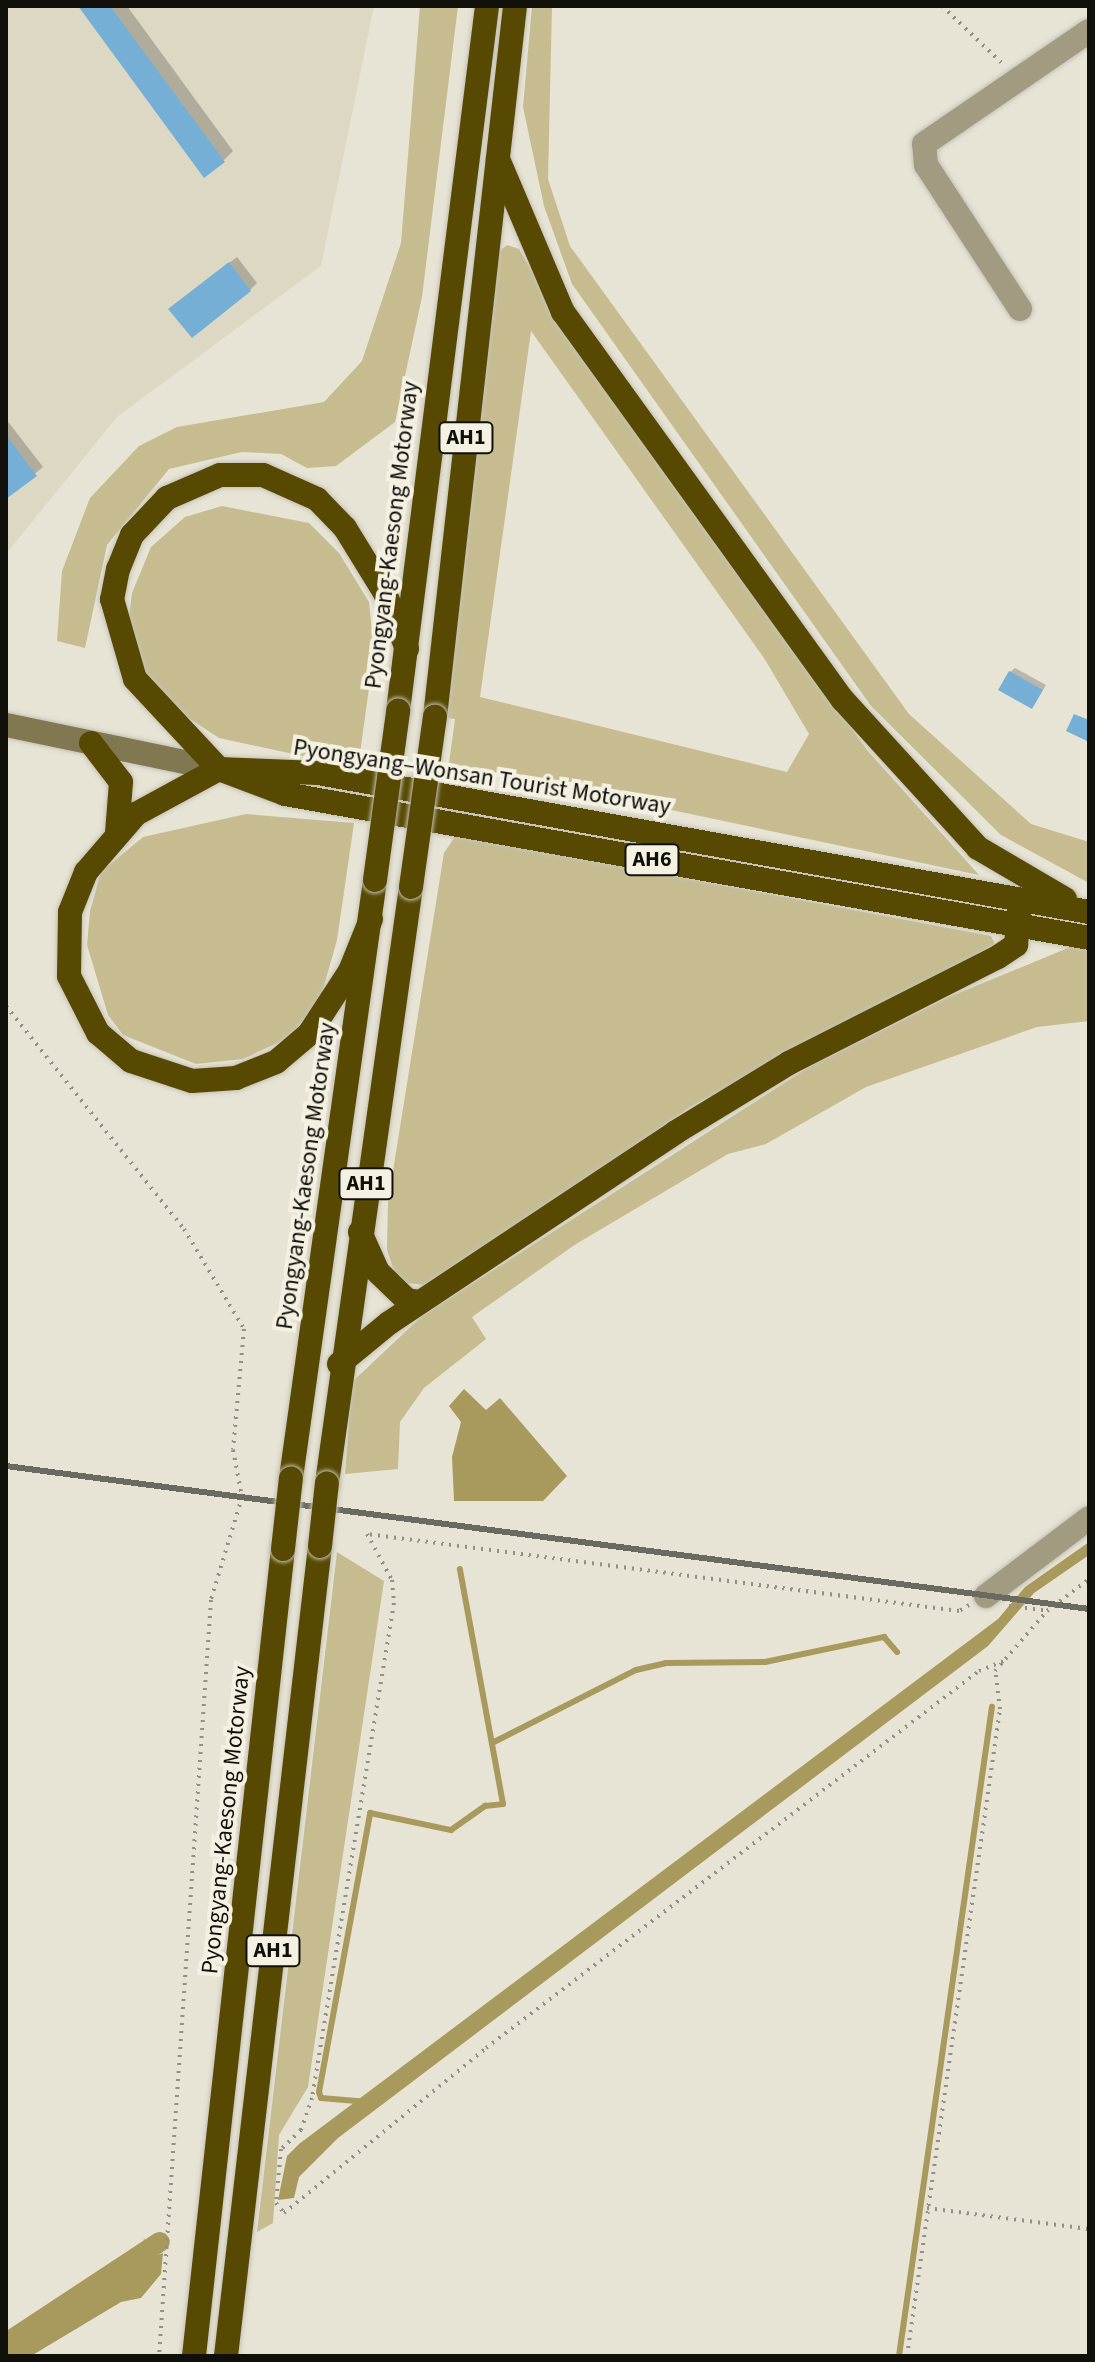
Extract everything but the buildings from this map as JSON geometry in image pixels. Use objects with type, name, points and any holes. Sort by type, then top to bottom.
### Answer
[{"type":"highway","name":"Pyongyang-Kaesong Motorway","points":[[194,2356],[291,1478],[407,649],[487,6]]},
{"type":"highway","name":"AH1","points":[[226,2356],[339,1364],[435,717],[515,6]]},
{"type":"highway","points":[[498,159],[563,312],[843,700],[978,848],[1014,876],[1089,911]]},
{"type":"highway","points":[[371,919],[330,1009],[276,1062],[214,1082],[150,1071],[92,1024],[66,954],[77,891],[117,833],[160,797],[219,769],[155,708],[118,639],[112,599],[118,569],[132,535],[167,498],[240,473],[280,480],[317,499],[366,559],[407,649]]},
{"type":"highway","points":[[91,743],[121,782],[117,833]]},
{"type":"highway","name":"Pyongyang–Wonsan Tourist Motorway","points":[[219,769],[318,773],[1089,911]]},
{"type":"highway","name":"Pyongyang–Wonsan Tourist Motorway","points":[[219,769],[285,794],[1089,938]]},
{"type":"highway","points":[[339,1364],[420,1302],[789,1063],[1016,945],[1021,926],[1007,898]]},
{"type":"highway","points":[[359,1229],[378,1272],[407,1300],[420,1302]]},
{"type":"street","points":[[1020,309],[924,153],[934,133],[1089,31]]},
{"type":"street","points":[[6,725],[219,769]]},
{"type":"street","points":[[986,1596],[1089,1518]]},
{"type":"path","points":[[942,6],[1020,79]]},
{"type":"path","points":[[6,1006],[184,1229],[244,1329],[233,1450],[242,1497],[211,1600],[159,2356]]},
{"type":"path","points":[[1004,1661],[979,1671],[511,2029],[284,2213],[276,2203],[281,2149],[301,2130],[312,2098],[394,1603],[392,1580],[367,1534],[959,1611],[986,1596],[986,1603],[1047,1611]]},
{"type":"path","points":[[907,2356],[1000,1709],[995,1671],[1047,1611],[1089,1579]]},
{"type":"path","points":[[927,2208],[1089,2229]]},
{"type":"shaded area","points":[[6,6],[374,6],[321,266],[117,417],[6,554]]},
{"type":"shaded area","points":[[420,6],[458,6],[422,297],[395,422],[336,466],[307,468],[281,454],[242,452],[169,469],[107,545],[85,648],[57,641],[62,571],[90,498],[139,446],[177,427],[324,402],[362,361],[401,243]]},
{"type":"shaded area","points":[[532,6],[552,6],[548,179],[570,246],[909,714],[1031,824],[1089,842],[1089,883],[1001,835],[871,706],[572,284],[544,206],[523,107]]},
{"type":"shaded area","points":[[507,245],[519,249],[569,335],[867,750],[979,875],[449,763],[455,719],[443,717],[493,257]],"holes":[[[531,331],[764,658],[809,734],[787,772],[480,697]]]},
{"type":"shaded area","points":[[222,506],[309,523],[339,553],[369,602],[374,652],[358,768],[219,738],[181,713],[146,676],[127,634],[132,593],[151,547],[185,517]]},
{"type":"shaded area","points":[[246,814],[354,823],[337,940],[321,996],[290,1037],[243,1059],[196,1064],[123,1035],[108,1015],[87,945],[90,911],[101,872],[143,837]]},
{"type":"shaded area","points":[[456,835],[991,936],[995,944],[690,1107],[497,1241],[424,1285],[408,1283],[394,1271],[387,1250],[388,1202],[444,853]]},
{"type":"shaded area","points":[[1080,943],[1089,945],[1089,1021],[1037,1027],[866,1087],[766,1144],[728,1154],[576,1244],[472,1317],[486,1339],[424,1388],[400,1422],[398,1469],[345,1474],[352,1382],[422,1316],[809,1067],[949,997]]},
{"type":"shaded area","points":[[464,1389],[486,1410],[500,1398],[567,1476],[543,1501],[454,1501],[452,1457],[461,1422],[449,1406]]},
{"type":"shaded area","points":[[1089,1542],[1089,1555],[1034,1593],[988,1646],[338,2138],[299,2177],[294,2198],[278,2200],[287,2156],[299,2144],[998,1619],[1025,1587]]},
{"type":"shaded area","points":[[337,1552],[384,1581],[308,2087],[279,2135],[273,2223],[257,2232]]},
{"type":"shaded area","points":[[144,2238],[150,2258],[163,2253],[161,2274],[141,2298],[121,2302],[31,2356],[6,2356],[6,2345],[142,2261]]},
{"type":"waterway","points":[[368,2102],[321,2098],[319,2092],[370,1813],[451,1830],[485,1806],[503,1804],[460,1569]]},
{"type":"waterway","points":[[492,1743],[636,1670],[666,1663],[765,1662],[884,1637],[897,1652]]},
{"type":"waterway","points":[[899,2356],[992,1707]]},
{"type":"waterway","points":[[6,2343],[160,2242]]},
{"type":"railway","points":[[6,1466],[1089,1609]]}]
